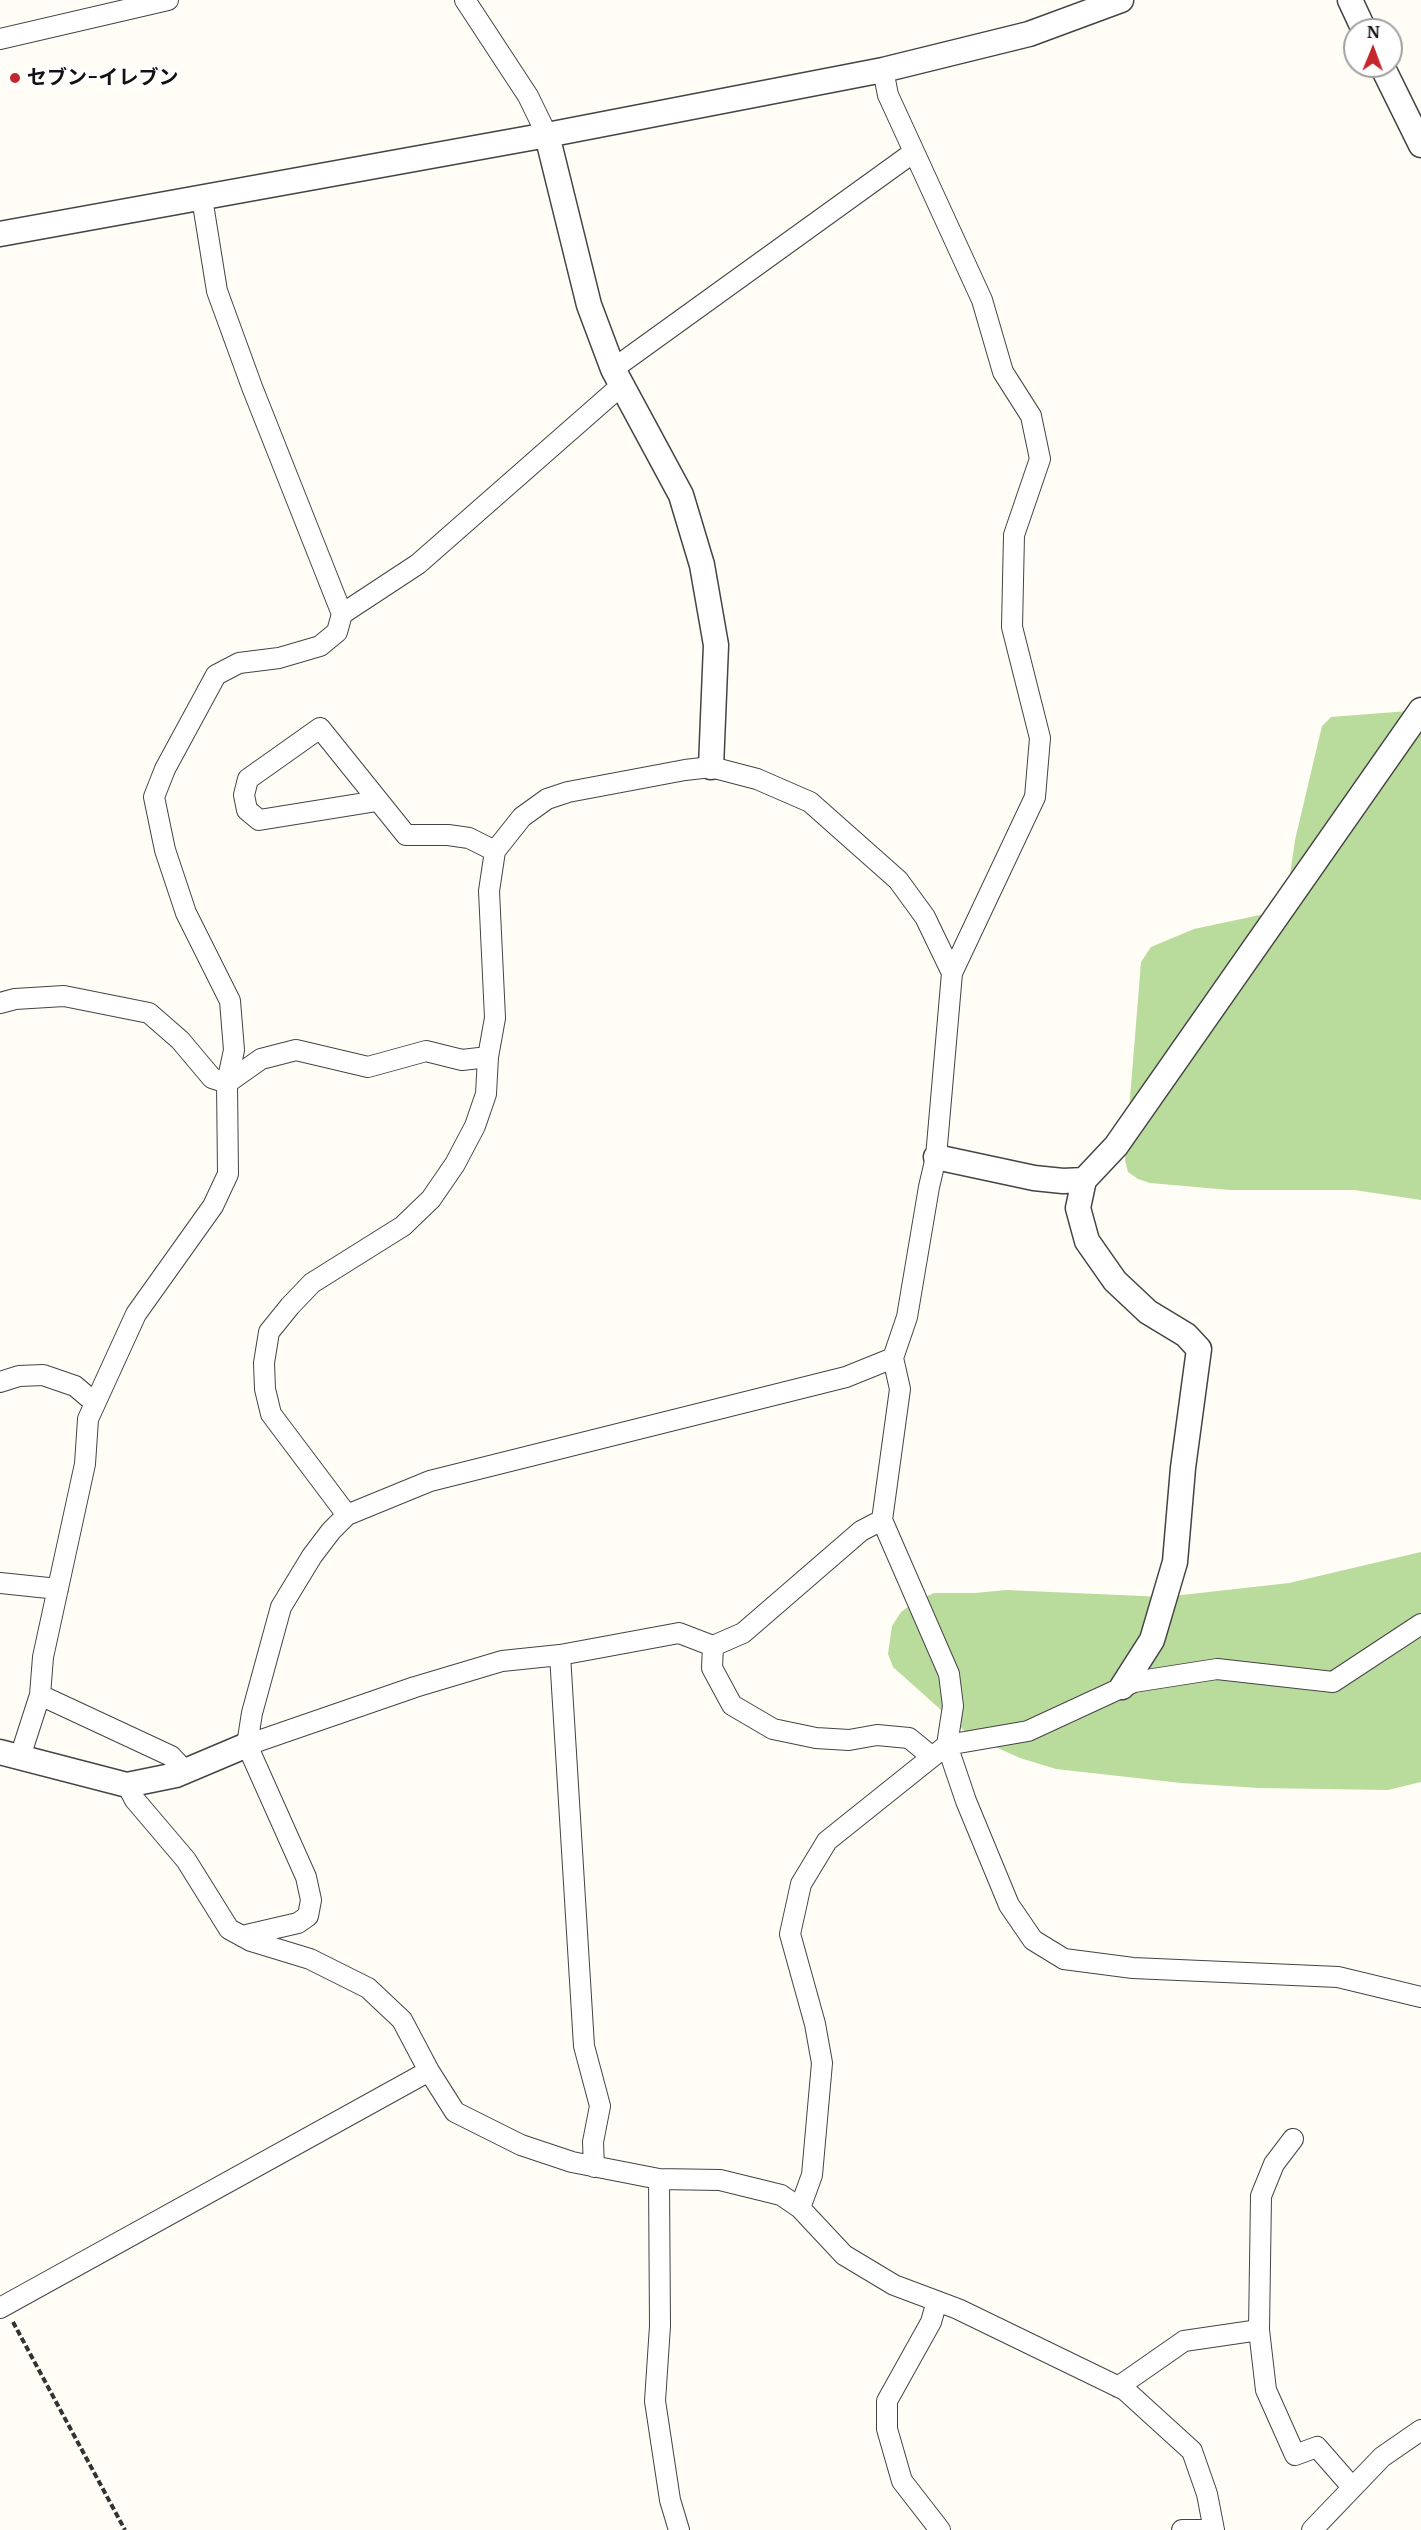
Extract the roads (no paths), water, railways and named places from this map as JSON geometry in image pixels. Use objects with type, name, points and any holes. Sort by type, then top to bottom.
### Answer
[{"type":"street","points":[[0,39],[168,0]]},
{"type":"street","points":[[465,0],[528,96],[547,135],[589,305],[618,377],[681,495],[702,565],[716,645],[711,766]]},
{"type":"street","points":[[0,234],[547,135],[883,70],[1029,34],[1121,0]]},
{"type":"street","points":[[1350,0],[1358,18]]},
{"type":"street","points":[[883,70],[888,95],[982,300],[1003,372],[1031,416],[1040,459],[1014,534],[1012,627],[1040,738],[1035,797],[952,973],[936,1157],[907,1317],[893,1358],[900,1389],[882,1520],[949,1674],[953,1706],[939,1751]]},
{"type":"street","points":[[1388,78],[1421,145]]},
{"type":"street","points":[[342,614],[418,564],[618,377],[914,152]]},
{"type":"street","points":[[202,198],[217,291],[252,387],[342,614],[337,632],[320,646],[279,658],[239,663],[216,675],[165,769],[154,797],[165,850],[186,913],[230,1001],[234,1050],[227,1083],[228,1174],[213,1206],[136,1314],[88,1419],[85,1464],[43,1657],[40,1695],[10,1754],[127,1785],[185,1771],[247,1745],[415,1687],[502,1661],[560,1655],[679,1633],[713,1646],[743,1633],[861,1531],[882,1520]]},
{"type":"street","points":[[1122,1688],[1152,1640],[1175,1562],[1183,1468],[1199,1349],[1186,1335],[1148,1312],[1115,1281],[1088,1241],[1078,1208],[1084,1180],[1116,1146],[1421,710]]},
{"type":"street","points":[[377,801],[259,820],[247,810],[244,795],[248,779],[320,728],[406,835],[448,835],[469,838],[495,851]]},
{"type":"street","points":[[347,1515],[271,1414],[265,1389],[264,1363],[269,1332],[312,1283],[403,1226],[431,1199],[455,1164],[476,1126],[486,1094],[488,1057],[495,1018],[489,891],[495,851],[522,817],[547,799],[568,792],[711,766],[757,779],[810,802],[898,880],[925,917],[952,973]]},
{"type":"street","points":[[0,1003],[15,999],[64,996],[149,1013],[180,1040],[212,1078],[227,1083]]},
{"type":"street","points":[[227,1083],[261,1059],[296,1050],[368,1067],[426,1051],[462,1060],[488,1057]]},
{"type":"street","points":[[936,1157],[1034,1178],[1063,1181],[1084,1180]]},
{"type":"street","points":[[242,1936],[298,1923],[308,1916],[311,1900],[306,1877],[247,1745],[252,1713],[281,1607],[312,1556],[347,1515],[430,1481],[846,1377],[893,1358]]},
{"type":"street","points":[[0,1382],[19,1376],[43,1375],[75,1386],[95,1403]]},
{"type":"street","points":[[0,1583],[58,1588]]},
{"type":"street","points":[[800,2208],[812,2175],[822,2063],[815,2024],[790,1934],[801,1884],[827,1841],[939,1751],[1028,1731],[1134,1682],[1217,1669],[1333,1682],[1421,1624]]},
{"type":"street","points":[[713,1646],[712,1668],[732,1705],[773,1729],[816,1738],[849,1740],[877,1735],[909,1737],[939,1751],[966,1801],[1009,1905],[1033,1940],[1064,1959],[1133,1968],[1338,1977],[1421,1997]]},
{"type":"street","points":[[560,1655],[584,2046],[600,2106],[593,2142],[594,2167]]},
{"type":"street","points":[[40,1695],[171,1756],[185,1771]]},
{"type":"street","points":[[127,1785],[135,1800],[186,1860],[229,1929],[251,1941],[310,1959],[368,1988],[402,2020],[429,2071],[455,2112],[521,2145],[572,2162],[659,2179],[720,2180],[781,2195],[800,2208],[844,2255],[894,2285],[958,2309],[1125,2390],[1192,2451],[1207,2494],[1214,2530]]},
{"type":"street","points":[[2,2307],[429,2071]]},
{"type":"street","points":[[1293,2139],[1275,2164],[1261,2196],[1259,2330],[1266,2390],[1295,2455],[1317,2447],[1352,2487]]},
{"type":"street","points":[[659,2179],[660,2326],[655,2401],[670,2500],[679,2530]]},
{"type":"street","points":[[937,2301],[931,2322],[887,2401],[887,2429],[902,2481],[940,2530]]},
{"type":"street","points":[[1118,2387],[1184,2341],[1259,2330]]},
{"type":"street","points":[[1312,2530],[1382,2457],[1421,2430]]},
{"type":"street","points":[[1182,2530],[1206,2530]]},
{"type":"place","name":"セブン-イレブン","points":[[15,78]]}]
